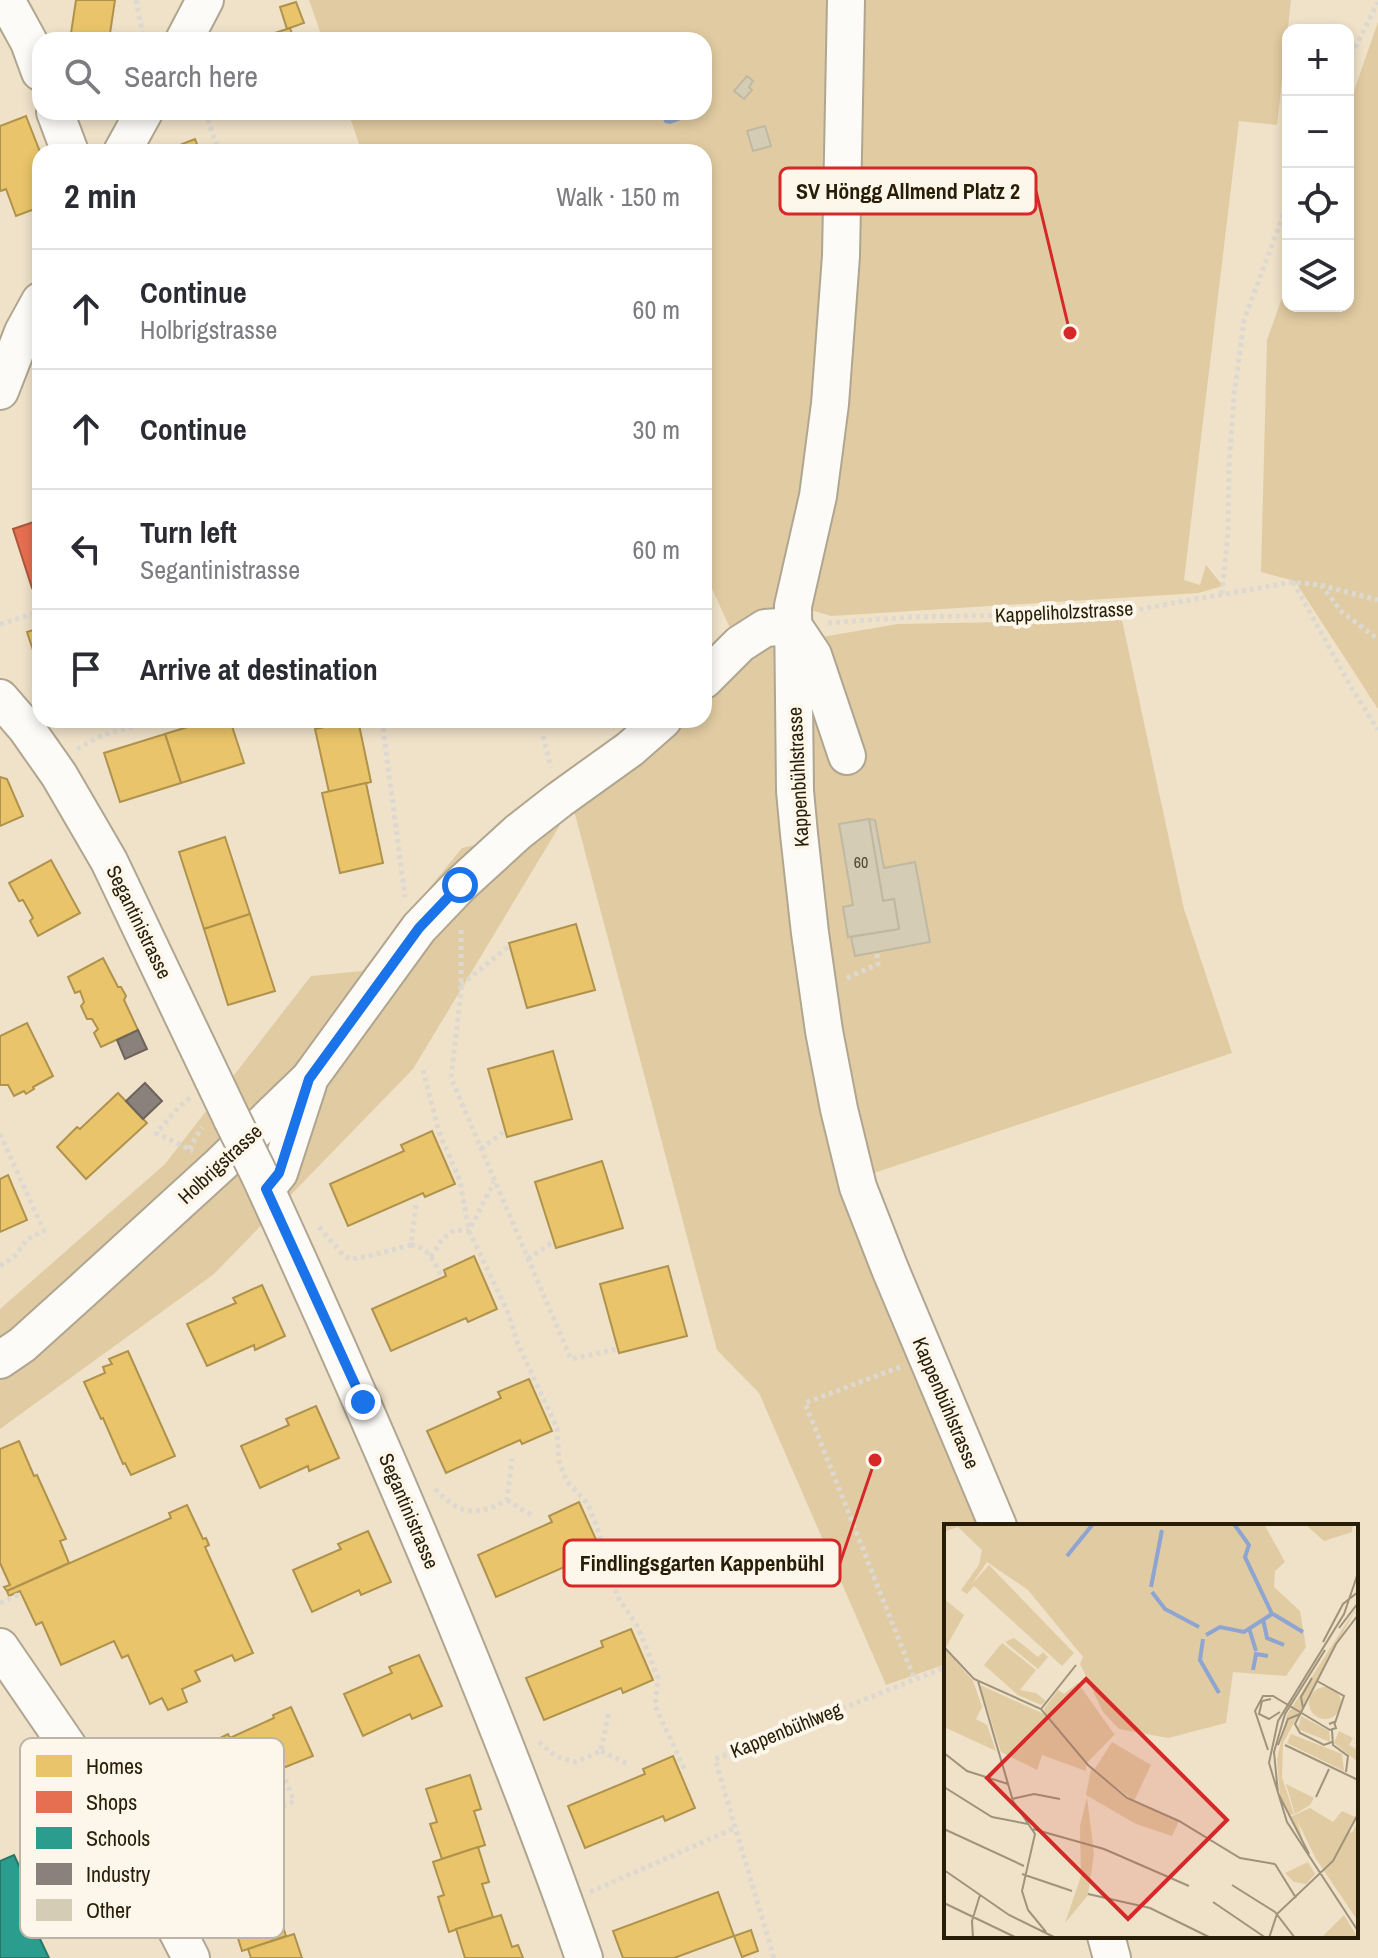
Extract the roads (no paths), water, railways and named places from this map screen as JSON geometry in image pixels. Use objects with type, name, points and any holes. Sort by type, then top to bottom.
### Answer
[{"type":"street","points":[[6,0],[32,50]]},
{"type":"street","points":[[188,32],[205,0]]},
{"type":"street","name":"Kappenbühlstrasse","points":[[846,0],[841,256],[830,404],[818,496],[793,606],[795,791],[824,1031],[858,1187],[997,1524]]},
{"type":"street","points":[[58,120],[67,144]]},
{"type":"street","points":[[126,144],[140,120]]},
{"type":"street","points":[[0,391],[23,332],[32,320]]},
{"type":"street","points":[[712,672],[740,644],[765,628],[794,626],[813,655],[847,756]]},
{"type":"street","name":"Segantinistrasse","points":[[0,698],[59,775],[109,861],[217,1123],[262,1182],[363,1402],[444,1595],[554,1871],[584,1958]]},
{"type":"street","name":"Holbrigstrasse","points":[[0,1360],[22,1345],[83,1290],[309,1079],[419,928],[460,885],[528,824],[654,728]]},
{"type":"street","points":[[262,1182],[279,1173],[309,1079]]},
{"type":"street","points":[[0,1647],[62,1738]]},
{"type":"street","points":[[181,1938],[191,1958]]},
{"type":"street","points":[[1107,1938],[1112,1958]]},
{"type":"water","points":[[663,120],[681,120],[670,124]]},
{"type":"place","name":"SV Höngg Allmend Platz 2","points":[[1070,333]]},
{"type":"place","name":"Findlingsgarten Kappenbühl","points":[[875,1460]]}]
